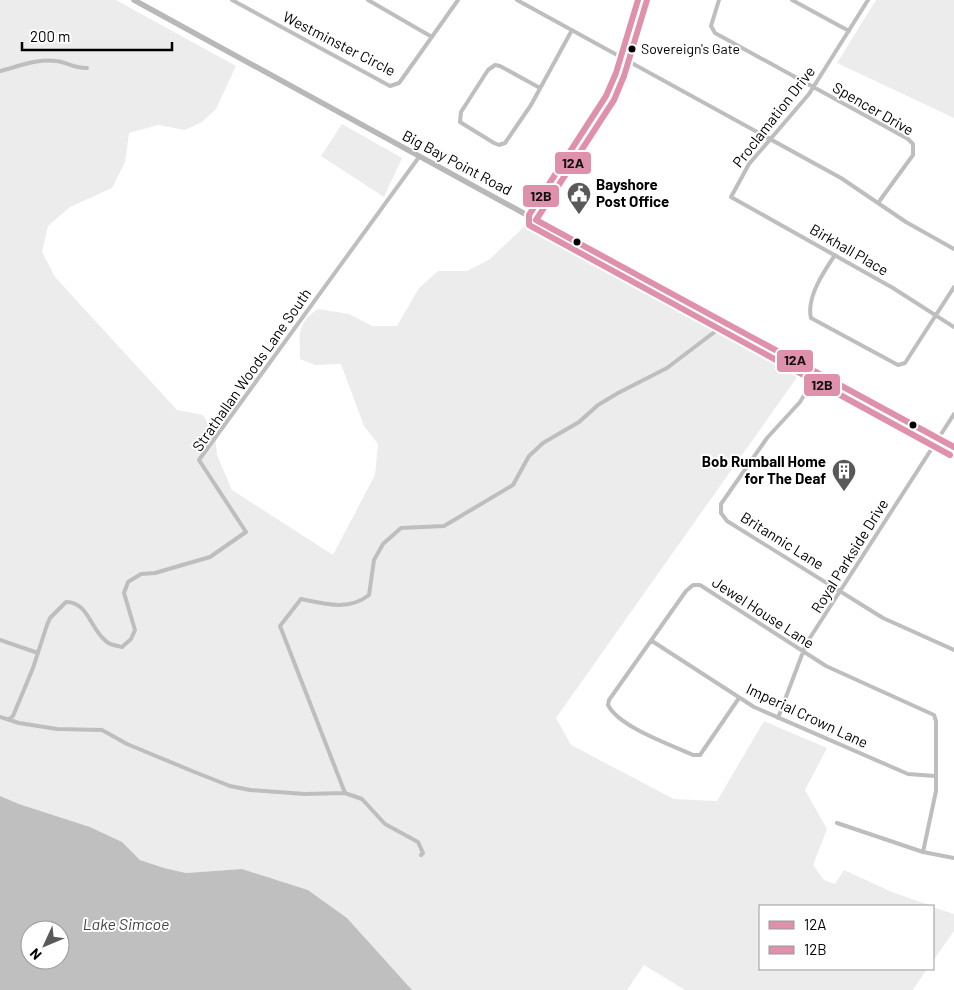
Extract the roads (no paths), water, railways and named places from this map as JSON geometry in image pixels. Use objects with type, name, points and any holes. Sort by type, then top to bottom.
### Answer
[{"type":"main road","name":"Big Bay Point Road","points":[[136,0],[419,157],[954,447]]},
{"type":"main road","points":[[536,220],[608,110],[618,91],[647,0]]},
{"type":"street","name":"Westminster Circle","points":[[232,0],[390,86],[399,83],[458,0]]},
{"type":"street","points":[[368,0],[432,37]]},
{"type":"street","points":[[517,0],[841,178],[954,249]]},
{"type":"street","points":[[719,0],[711,26],[715,33],[814,87]]},
{"type":"street","points":[[792,0],[849,31]]},
{"type":"street","name":"Proclamation Drive","points":[[731,197],[748,164],[814,87],[868,0]]},
{"type":"street","points":[[540,88],[500,66],[493,66],[488,70],[461,112],[460,122],[494,143],[504,144],[510,138],[540,88],[572,30]]},
{"type":"street","points":[[0,71],[36,62],[56,61],[74,68],[87,68]]},
{"type":"street","name":"Spencer Drive","points":[[814,87],[908,139],[913,144],[913,155],[878,203]]},
{"type":"street","name":"Strathallan Woods Lane South","points":[[9,718],[12,716],[38,653],[50,618],[66,602],[73,602],[81,607],[107,642],[122,647],[131,639],[135,630],[124,593],[128,582],[141,574],[155,573],[210,557],[246,532],[200,460],[419,157]]},
{"type":"street","name":"Birkhall Place","points":[[731,197],[835,255],[954,327]]},
{"type":"street","points":[[835,255],[825,271],[808,309],[811,318],[901,365],[906,363],[954,287]]},
{"type":"street","points":[[345,793],[280,626],[301,599],[329,605],[358,604],[369,595],[374,560],[384,544],[401,528],[444,526],[513,485],[529,456],[543,443],[579,422],[598,405],[667,368],[725,324]]},
{"type":"street","name":"Britannic Lane","points":[[817,374],[800,402],[767,438],[721,504],[721,513],[727,521],[883,618],[954,650]]},
{"type":"street","name":"Royal Parkside Drive","points":[[778,718],[802,652],[954,414]]},
{"type":"street","name":"Jewel House Lane","points":[[739,698],[700,755],[693,755],[632,726],[610,710],[609,700],[686,591],[696,585],[700,585],[826,666],[934,715],[936,720],[936,791],[923,852]]},
{"type":"street","points":[[0,640],[38,653]]},
{"type":"street","name":"Imperial Crown Lane","points":[[652,640],[739,698],[778,718],[907,773],[935,776]]},
{"type":"street","points":[[0,717],[9,718],[19,723],[57,729],[102,730],[127,744],[162,759],[244,789],[305,794],[345,793],[362,799],[385,824],[418,842],[423,853],[421,855]]},
{"type":"street","points":[[837,823],[923,852],[954,858]]},
{"type":"water","name":"Lake Simcoe","points":[[0,796],[90,827],[122,842],[140,860],[164,868],[186,873],[242,869],[308,890],[347,918],[412,990],[0,990]]},
{"type":"place","name":"Sovereign's Gate","points":[[632,49]]},
{"type":"place","name":"Bayshore Post Office","points":[[579,215]]},
{"type":"place","name":"Bob Rumball Home for The Deaf","points":[[844,492]]}]
